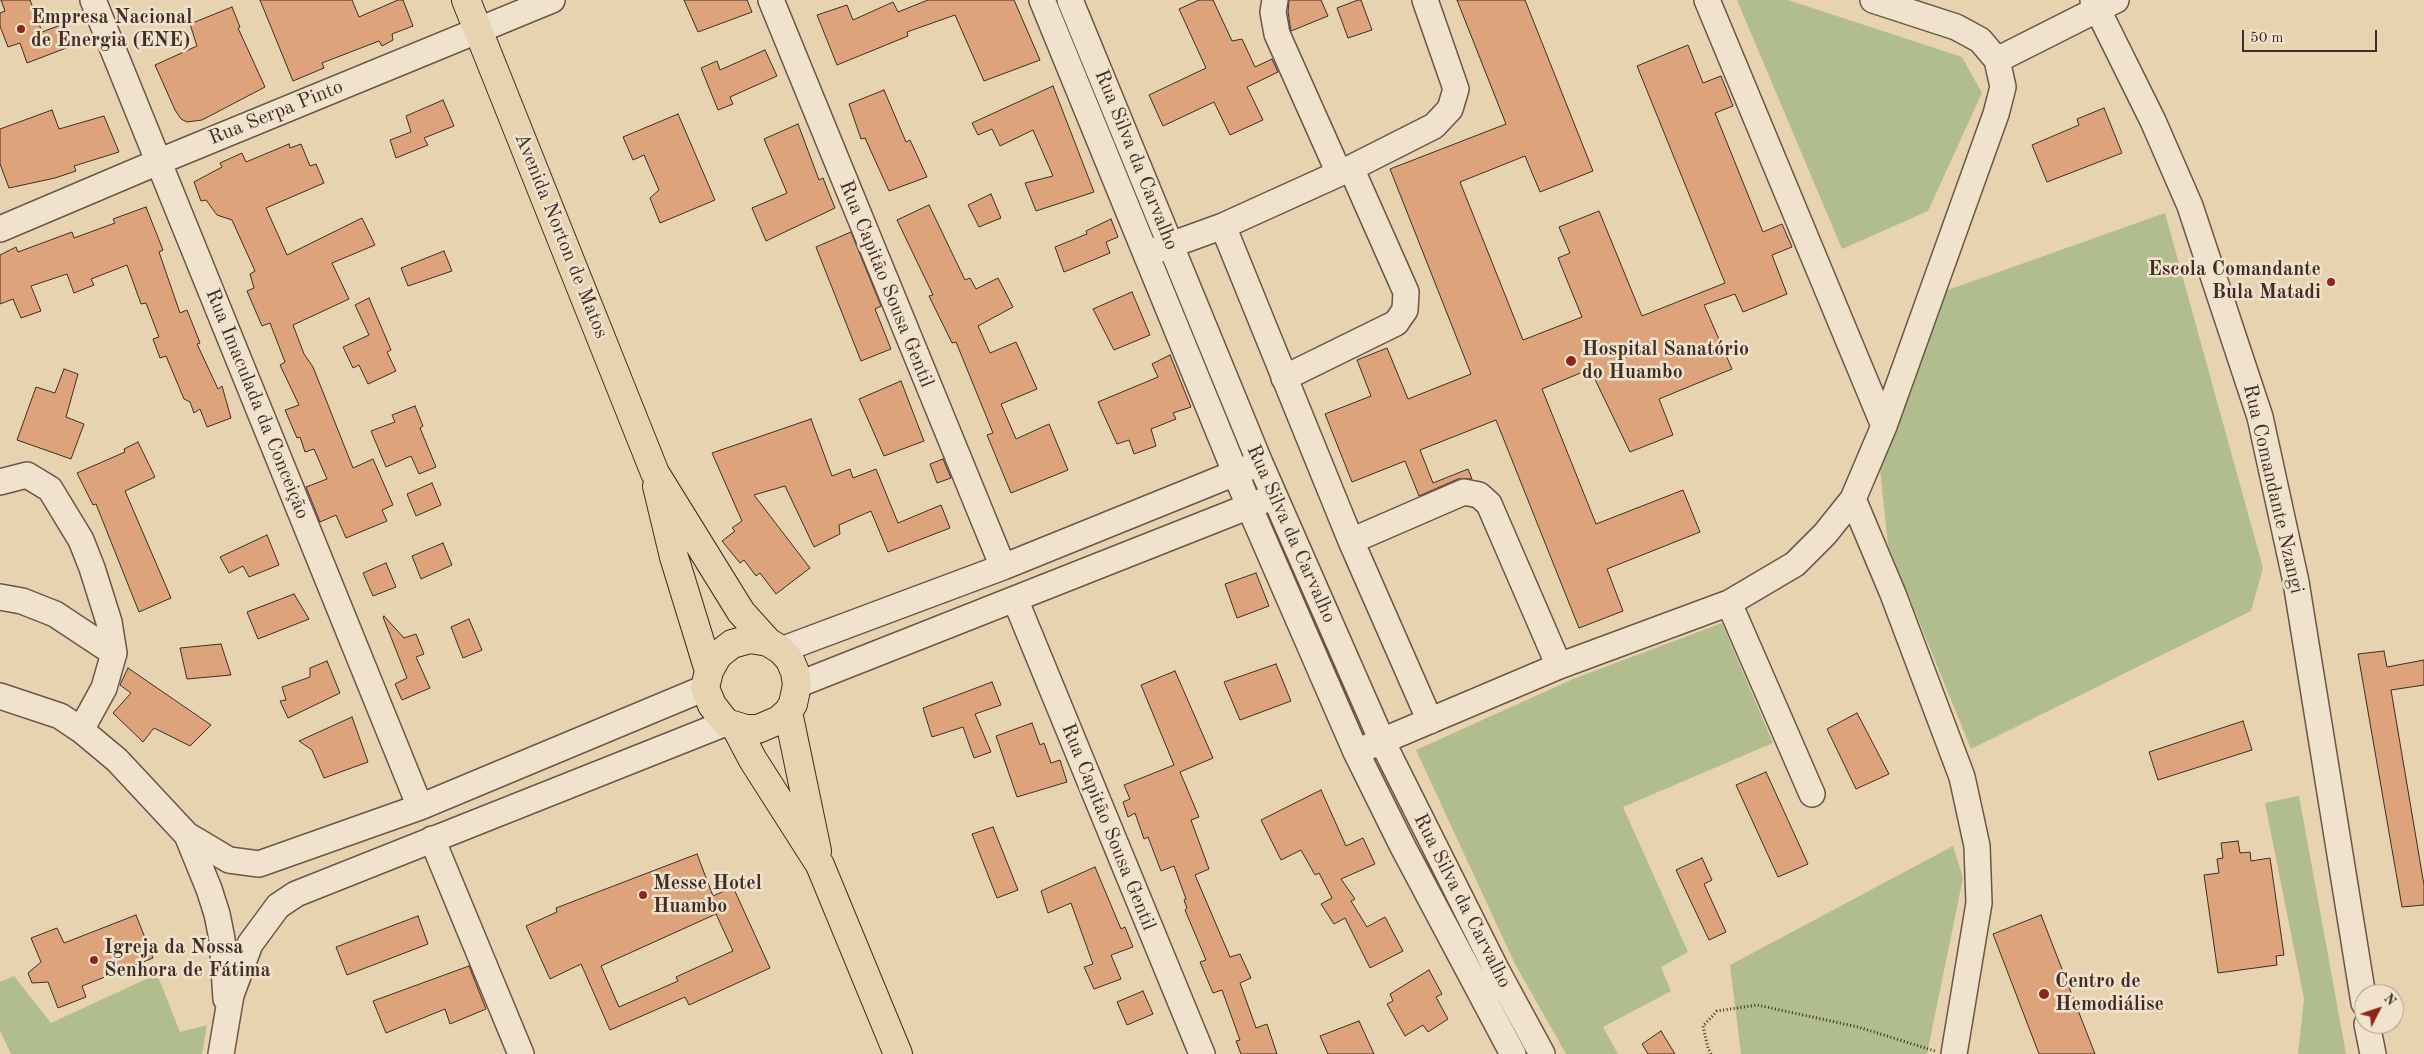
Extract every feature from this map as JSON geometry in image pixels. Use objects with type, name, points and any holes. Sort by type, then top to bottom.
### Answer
[{"type":"main road","name":"Avenida Norton de Matos","points":[[466,0],[655,472],[674,557],[707,679]]},
{"type":"main road","name":"Avenida Norton de Matos","points":[[655,472],[741,612],[774,646]]},
{"type":"main road","points":[[731,724],[758,729],[779,720],[788,712],[793,704],[797,685],[795,672],[790,660],[774,646],[750,639],[732,644],[718,655],[707,679],[712,705],[731,724],[820,865],[898,1054]]},
{"type":"main road","points":[[788,712],[820,865]]},
{"type":"street","name":"Rua Imaculada da Conceição","points":[[93,0],[420,807]]},
{"type":"street","name":"Rua Serpa Pinto","points":[[0,229],[478,29],[552,0]]},
{"type":"street","name":"Rua Capitão Sousa Gentil","points":[[771,0],[1003,567]]},
{"type":"street","name":"Rua Silva da Carvalho","points":[[1042,0],[1236,473],[1356,752],[1402,847],[1513,1054]]},
{"type":"street","name":"Rua Silva da Carvalho","points":[[1070,0],[1260,463],[1382,741],[1497,971],[1542,1054]]},
{"type":"street","points":[[1275,0],[1272,12],[1277,34],[1406,292],[1405,310],[1396,323],[1284,378]]},
{"type":"street","points":[[1145,254],[1264,209],[1434,126],[1450,109],[1456,89],[1424,0]]},
{"type":"street","points":[[1707,0],[1884,426]]},
{"type":"street","points":[[1356,752],[1559,666],[1730,603],[1795,564],[1825,534],[1853,499],[1884,426],[1996,114],[2003,87],[1997,60],[1980,40],[1956,27],[1873,0]]},
{"type":"street","points":[[1997,60],[2102,3]]},
{"type":"street","name":"Rua Comandante Nzangi","points":[[2102,3],[2190,206],[2260,417],[2296,582],[2361,984]]},
{"type":"street","points":[[1093,123],[1117,114]]},
{"type":"street","points":[[1223,226],[1351,542],[1430,721]]},
{"type":"street","points":[[774,646],[1003,567],[1260,463]]},
{"type":"street","points":[[0,482],[28,475],[50,489],[81,540],[92,568],[108,622],[114,653],[104,688],[81,730]]},
{"type":"street","points":[[1351,542],[1464,492],[1479,495],[1489,504],[1559,666]]},
{"type":"street","points":[[797,685],[1274,496]]},
{"type":"street","points":[[1853,499],[1893,594],[1962,776],[1977,846],[1979,903],[1945,1053]]},
{"type":"street","points":[[0,597],[22,601],[55,614],[114,653]]},
{"type":"street","name":"Rua Capitão Sousa Gentil","points":[[1015,599],[1202,1054]]},
{"type":"street","points":[[1730,603],[1812,794]]},
{"type":"street","points":[[0,696],[60,716],[81,730],[117,760],[187,835],[229,860],[259,864],[420,807],[707,679]]},
{"type":"street","points":[[221,1054],[231,995],[250,944],[278,906],[296,894],[432,839],[731,724]]},
{"type":"street","points":[[187,835],[217,914],[222,939],[227,1017]]},
{"type":"street","points":[[1402,847],[1429,836]]},
{"type":"street","points":[[432,839],[521,1054]]},
{"type":"street","points":[[1474,982],[1497,971]]},
{"type":"street","points":[[2370,1034],[2373,1054]]},
{"type":"path","points":[[1711,1054],[1704,1026],[1717,1011],[1757,1005],[1858,1027],[1945,1053]]},
{"type":"green space","points":[[1737,0],[1788,0],[1962,57],[1982,93],[1928,211],[1842,249]]},
{"type":"green space","points":[[2165,213],[2263,568],[2251,611],[1971,749],[1888,545],[1880,469],[1884,426],[1931,296]]},
{"type":"green space","points":[[1722,623],[1773,743],[1623,807],[1688,952],[1661,967],[1671,991],[1603,1027],[1618,1054],[1566,1054],[1515,964],[1416,750],[1573,679]]},
{"type":"green space","points":[[2299,796],[2346,1054],[2298,1054],[2304,999],[2265,803]]},
{"type":"green space","points":[[1953,846],[1963,878],[1927,1054],[1741,1054],[1730,965]]},
{"type":"green space","points":[[157,974],[180,1032],[207,1025],[202,1054],[11,1054],[0,1031],[0,982],[14,976],[51,1023]]},
{"type":"building","name":"Empresa Nacional de Energia (ENE)","points":[[1,0],[30,0],[42,32],[66,23],[74,45],[27,63],[20,43],[8,47],[0,26],[0,13],[5,11]]},
{"type":"building","points":[[260,0],[352,0],[359,17],[398,0],[403,0],[413,26],[392,34],[393,40],[382,46],[379,41],[322,63],[324,68],[293,81]]},
{"type":"building","points":[[684,0],[747,0],[752,12],[698,32]]},
{"type":"building","points":[[928,0],[1014,0],[1040,60],[984,81],[955,15],[907,32],[908,36],[837,65],[817,15],[847,5],[853,20],[893,2],[898,12]]},
{"type":"building","points":[[1199,0],[1213,0],[1232,41],[1242,39],[1255,67],[1272,59],[1278,72],[1247,87],[1263,120],[1230,135],[1214,102],[1163,126],[1149,95],[1206,68],[1179,9]]},
{"type":"building","points":[[1289,0],[1321,0],[1328,16],[1291,31],[1288,12]]},
{"type":"building","points":[[1361,0],[1372,30],[1348,38],[1337,8]]},
{"type":"building","points":[[1457,0],[1525,0],[1593,171],[1540,192],[1525,156],[1460,182],[1523,340],[1582,317],[1558,258],[1570,253],[1559,227],[1599,211],[1642,316],[1725,283],[1637,66],[1688,45],[1703,83],[1721,76],[1733,106],[1715,113],[1763,232],[1782,224],[1792,247],[1772,255],[1787,294],[1743,312],[1735,294],[1704,305],[1732,369],[1659,399],[1673,435],[1630,452],[1590,369],[1542,389],[1596,524],[1683,490],[1700,532],[1607,569],[1623,611],[1579,628],[1496,420],[1420,450],[1433,483],[1468,469],[1472,479],[1458,479],[1419,496],[1405,461],[1352,482],[1325,414],[1371,396],[1357,360],[1387,348],[1408,399],[1471,374],[1390,169],[1506,124]]},
{"type":"building","points":[[232,7],[240,27],[238,28],[265,87],[202,120],[187,122],[181,119],[175,110],[155,65],[197,46],[190,24]]},
{"type":"building","points":[[765,50],[777,76],[730,97],[733,104],[718,110],[701,68],[717,61],[720,70]]},
{"type":"building","points":[[1053,86],[1094,192],[1036,211],[1025,183],[1053,176],[1033,130],[1000,146],[992,129],[978,135],[972,123]]},
{"type":"building","points":[[884,90],[906,142],[910,140],[927,177],[889,191],[865,138],[861,139],[849,104]]},
{"type":"building","points":[[443,100],[454,126],[424,138],[428,145],[396,158],[390,140],[411,132],[406,116]]},
{"type":"building","points":[[2104,108],[2122,153],[2047,182],[2032,145],[2079,125],[2077,119]]},
{"type":"building","points":[[52,110],[59,129],[104,116],[119,152],[74,166],[76,171],[55,178],[9,188],[0,164],[0,129]]},
{"type":"building","points":[[678,114],[715,200],[660,223],[650,198],[659,190],[644,155],[633,160],[623,137]]},
{"type":"building","points":[[798,124],[819,180],[823,178],[835,208],[766,241],[752,208],[787,193],[764,139]]},
{"type":"building","points":[[289,144],[290,148],[301,144],[310,166],[316,164],[324,183],[266,208],[287,255],[362,218],[375,245],[332,263],[349,299],[293,325],[304,354],[313,367],[353,468],[373,459],[393,505],[382,510],[387,521],[346,538],[336,515],[320,522],[306,487],[327,479],[314,449],[305,452],[300,437],[297,438],[285,410],[299,405],[280,365],[285,362],[270,323],[262,326],[247,291],[254,288],[250,274],[255,271],[232,220],[217,215],[206,200],[201,201],[194,182],[222,167],[220,163],[242,153],[246,162]]},
{"type":"building","points":[[991,194],[1001,218],[979,227],[968,205]]},
{"type":"building","points":[[929,205],[965,280],[970,278],[976,289],[998,278],[1013,307],[978,326],[990,353],[1016,342],[1037,389],[1001,404],[1016,439],[1049,424],[1068,470],[1011,493],[987,435],[993,433],[956,342],[952,343],[929,296],[933,295],[897,220]]},
{"type":"building","points":[[146,207],[163,250],[159,252],[180,313],[187,310],[200,343],[197,344],[218,389],[222,386],[231,418],[207,427],[200,409],[194,413],[190,402],[184,399],[166,356],[160,358],[153,339],[159,337],[146,303],[141,304],[127,265],[91,279],[94,285],[74,293],[67,274],[31,286],[41,311],[21,318],[13,299],[0,304],[0,255],[16,247],[18,252],[72,232],[74,238],[115,223],[113,219]]},
{"type":"building","points":[[1111,219],[1118,237],[1106,242],[1110,253],[1064,272],[1055,247],[1087,234],[1086,231]]},
{"type":"building","points":[[851,232],[881,306],[875,309],[891,349],[861,361],[816,247]]},
{"type":"building","points":[[444,251],[452,271],[408,286],[401,268]]},
{"type":"building","points":[[1132,292],[1150,335],[1114,350],[1093,309]]},
{"type":"building","points":[[369,298],[391,350],[387,352],[396,371],[368,384],[359,365],[353,368],[343,347],[369,335],[355,305]]},
{"type":"building","points":[[1170,355],[1191,407],[1173,413],[1176,419],[1151,429],[1156,446],[1134,454],[1129,440],[1117,444],[1098,402],[1158,377],[1152,364]]},
{"type":"building","points":[[64,369],[78,374],[66,417],[84,424],[71,459],[17,440],[36,387],[55,393]]},
{"type":"building","points":[[901,381],[924,441],[884,456],[859,399]]},
{"type":"building","points":[[415,406],[423,426],[420,428],[436,467],[419,474],[411,456],[386,467],[371,431],[395,422],[392,415]]},
{"type":"building","points":[[811,419],[832,476],[850,469],[853,478],[876,469],[898,523],[941,505],[950,528],[888,552],[871,511],[839,525],[840,534],[814,547],[785,486],[754,495],[810,568],[776,594],[760,573],[756,576],[744,560],[740,563],[722,541],[735,531],[732,528],[742,521],[712,453]]},
{"type":"building","points":[[138,442],[155,477],[125,491],[171,598],[139,612],[96,504],[93,505],[77,473],[125,452],[124,449]]},
{"type":"building","points":[[943,459],[951,478],[937,483],[930,464]]},
{"type":"building","points":[[432,483],[441,505],[416,516],[407,494]]},
{"type":"building","points":[[267,535],[279,565],[249,577],[243,566],[229,573],[220,557]]},
{"type":"building","points":[[443,543],[452,565],[421,579],[412,556]]},
{"type":"building","points":[[386,563],[396,587],[373,596],[363,573]]},
{"type":"building","points":[[1256,573],[1269,606],[1237,618],[1225,584]]},
{"type":"building","points":[[294,594],[309,619],[258,639],[247,612]]},
{"type":"building","points":[[384,616],[404,638],[416,634],[424,654],[416,657],[430,688],[402,700],[395,684],[407,678]]},
{"type":"building","points":[[469,619],[482,650],[463,658],[451,627]]},
{"type":"building","points":[[221,644],[231,675],[187,679],[180,648]]},
{"type":"building","points":[[2384,651],[2387,667],[2424,660],[2424,685],[2391,690],[2424,885],[2424,905],[2402,907],[2358,654]]},
{"type":"building","points":[[327,661],[340,693],[288,718],[280,701],[286,700],[282,687],[310,677],[310,668]]},
{"type":"building","points":[[1276,664],[1291,701],[1240,720],[1224,682]]},
{"type":"building","points":[[128,668],[211,725],[190,746],[154,728],[143,742],[113,713],[131,693],[120,685]]},
{"type":"building","points":[[1175,671],[1213,758],[1180,772],[1199,817],[1191,820],[1209,869],[1195,875],[1230,957],[1240,954],[1251,978],[1240,983],[1256,1028],[1267,1024],[1277,1054],[1241,1054],[1236,1041],[1240,1040],[1222,990],[1213,993],[1200,962],[1206,960],[1185,910],[1187,908],[1184,900],[1186,899],[1174,866],[1161,871],[1148,837],[1144,839],[1135,813],[1128,817],[1123,802],[1130,799],[1124,785],[1174,765],[1141,685]]},
{"type":"building","points":[[992,682],[1001,705],[975,714],[991,752],[974,758],[963,727],[932,737],[923,708]]},
{"type":"building","points":[[1857,713],[1889,774],[1856,789],[1827,729]]},
{"type":"building","points":[[352,717],[368,762],[324,778],[312,750],[299,741]]},
{"type":"building","points":[[2243,721],[2252,750],[2158,780],[2149,752]]},
{"type":"building","points":[[1032,723],[1040,745],[1044,743],[1051,763],[1060,760],[1067,782],[1017,797],[996,736]]},
{"type":"building","points":[[1766,772],[1808,864],[1778,877],[1736,785]]},
{"type":"building","points":[[1321,790],[1346,846],[1363,838],[1375,864],[1341,879],[1355,899],[1351,901],[1367,927],[1385,917],[1403,951],[1370,968],[1345,918],[1334,924],[1321,904],[1332,898],[1319,873],[1315,875],[1301,850],[1281,860],[1261,820]]},
{"type":"building","points":[[993,827],[1018,890],[997,898],[972,834]]},
{"type":"building","points":[[2238,841],[2240,853],[2250,852],[2251,861],[2270,858],[2284,955],[2276,956],[2277,965],[2218,973],[2204,875],[2219,873],[2217,859],[2223,858],[2221,843]]},
{"type":"building","points":[[697,854],[713,896],[733,887],[770,968],[689,1005],[685,997],[610,1030],[581,964],[550,979],[526,926],[557,912],[556,908]],"holes":[[[716,914],[733,951],[676,977],[678,981],[619,1007],[601,966]]]},
{"type":"building","points":[[1702,858],[1712,880],[1704,884],[1726,932],[1709,940],[1676,870]]},
{"type":"building","points":[[1095,867],[1121,929],[1125,927],[1133,947],[1111,955],[1121,979],[1094,989],[1084,967],[1093,964],[1071,903],[1048,913],[1041,891]]},
{"type":"building","name":"Igreja da Nossa Senhora de Fátima","points":[[136,915],[153,958],[82,986],[86,997],[58,1008],[48,982],[32,983],[28,973],[41,962],[31,938],[57,928],[64,943]]},
{"type":"building","name":"Centro de Hemodiálise","points":[[2041,915],[2095,1054],[2039,1054],[1993,934]]},
{"type":"building","points":[[418,916],[428,944],[347,975],[336,947]]},
{"type":"building","points":[[469,966],[486,1009],[450,1024],[445,1009],[386,1033],[373,1001]]},
{"type":"building","points":[[1429,970],[1442,994],[1436,997],[1448,1019],[1428,1032],[1423,1025],[1405,1036],[1387,1004],[1393,1001],[1390,994]]},
{"type":"building","points":[[1143,991],[1153,1014],[1127,1025],[1117,1002]]},
{"type":"building","points":[[1359,1021],[1374,1054],[1328,1054],[1320,1036]]},
{"type":"building","points":[[1661,1031],[1675,1054],[1648,1054],[1642,1044]]},
{"type":"place","name":"Empresa Nacional de Energia (ENE)","points":[[21,29]]},
{"type":"place","name":"Escola Comandante Bula Matadi","points":[[2331,282]]},
{"type":"place","name":"Hospital Sanatório do Huambo","points":[[1571,361]]},
{"type":"place","name":"Messe Hotel Huambo","points":[[643,895]]},
{"type":"place","name":"Igreja da Nossa Senhora de Fátima","points":[[94,960]]},
{"type":"place","name":"Centro de Hemodiálise","points":[[2044,994]]}]
